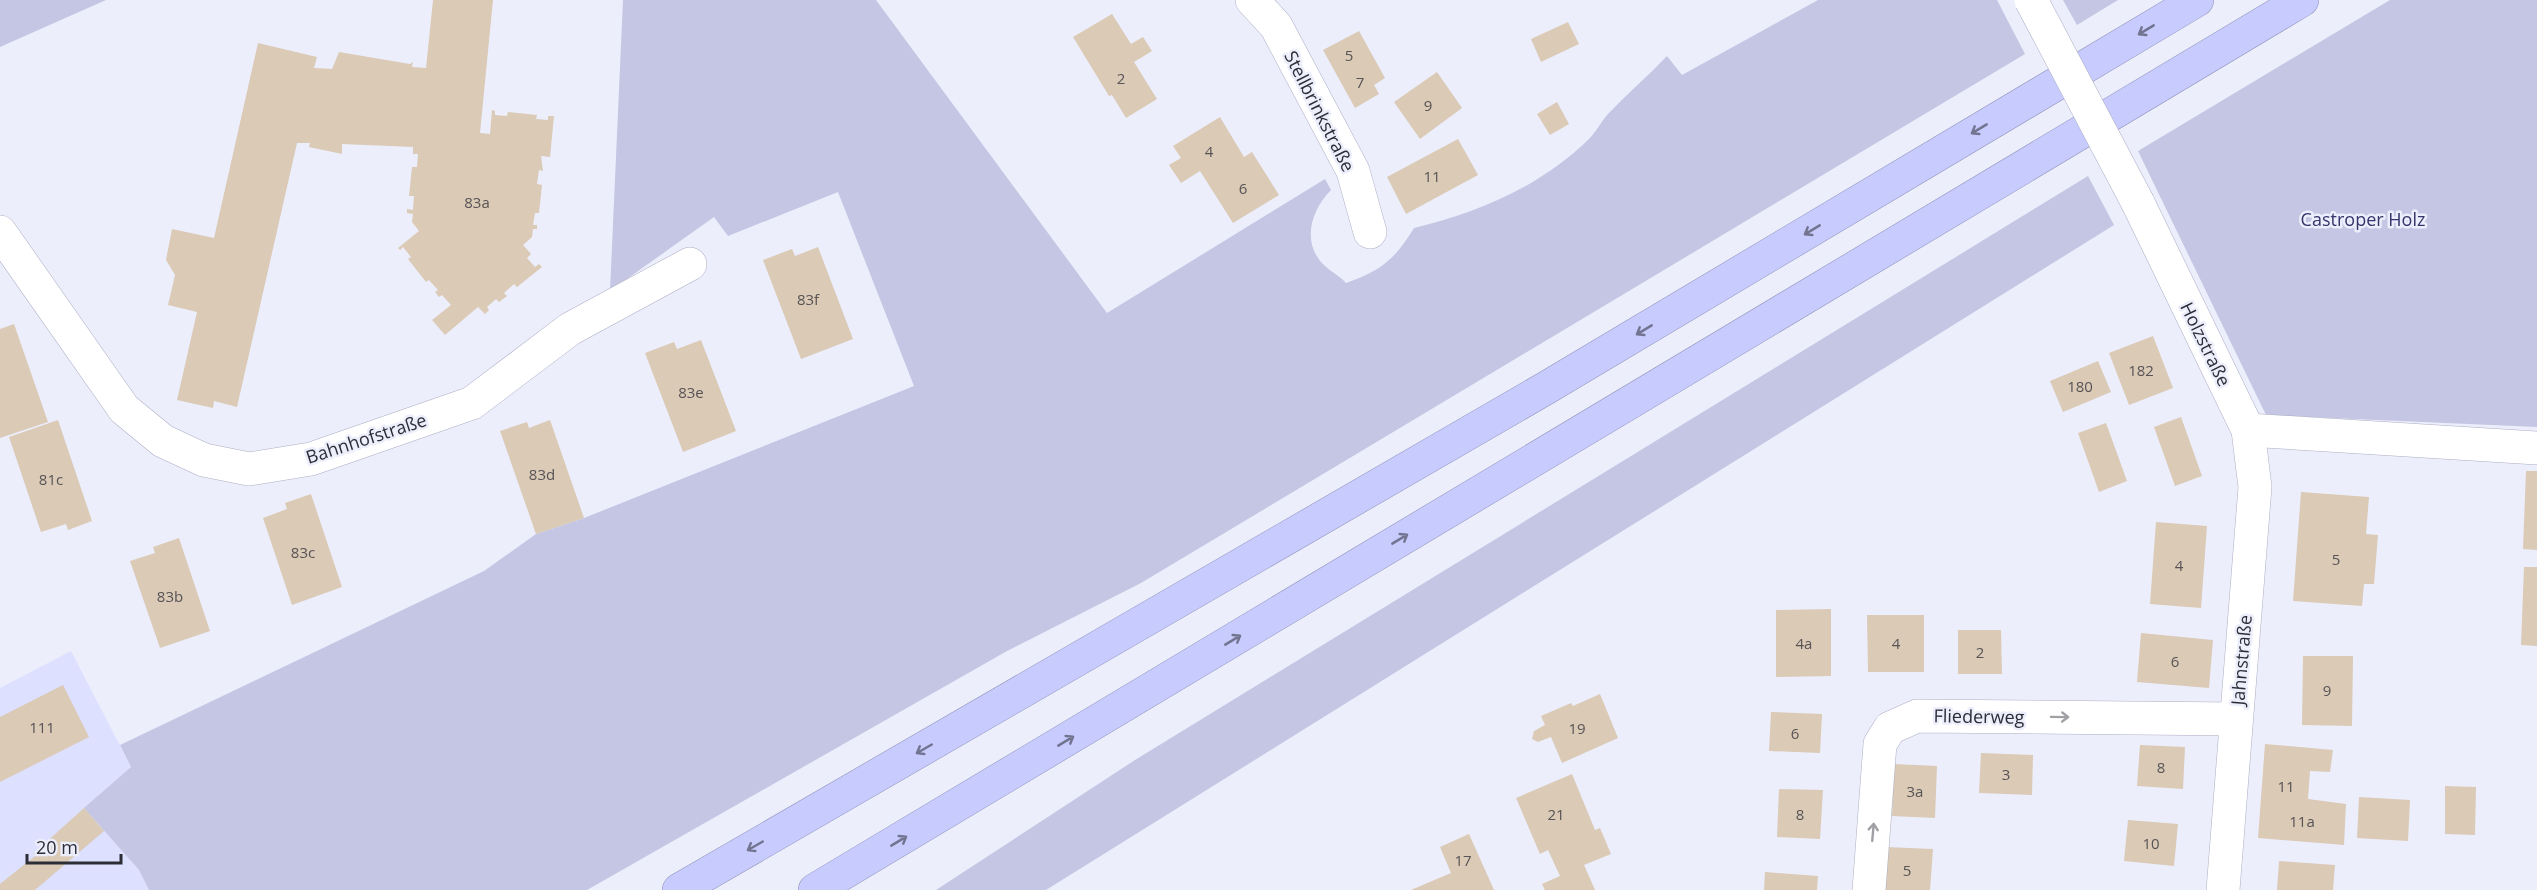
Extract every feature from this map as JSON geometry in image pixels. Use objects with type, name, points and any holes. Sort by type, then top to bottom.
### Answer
[{"type":"highway","points":[[679,890],[1536,394],[2197,0]]},
{"type":"highway","points":[[815,890],[2302,0]]},
{"type":"street","name":"Stellbrinkstraße","points":[[1252,0],[1276,26],[1353,171],[1370,232]]},
{"type":"street","name":"Holzstraße","points":[[2031,0],[2138,202],[2248,430]]},
{"type":"street","name":"Bahnhofstraße","points":[[0,232],[124,409],[163,441],[204,460],[249,469],[312,459],[472,403],[570,329],[690,264]]},
{"type":"street","points":[[2248,430],[2537,448]]},
{"type":"street","name":"Jahnstraße","points":[[2223,890],[2255,488],[2248,430]]},
{"type":"street","name":"Fliederweg","points":[[1869,890],[1881,744],[1890,728],[1917,716],[2236,719]]},
{"type":"shaded area","points":[[71,651],[131,767],[85,809],[139,870],[149,890],[0,890],[0,688]]},
{"type":"green space","points":[[0,0],[106,0],[0,47]]},
{"type":"green space","points":[[623,0],[876,0],[1107,313],[1325,179],[1331,190],[1318,207],[1311,227],[1313,247],[1317,256],[1324,265],[1346,283],[1369,274],[1393,256],[1414,228],[1485,206],[1550,171],[1589,139],[1608,114],[1667,56],[1682,75],[1818,0],[1997,0],[2025,54],[1141,583],[1007,651],[587,890],[149,890],[139,870],[84,808],[131,767],[120,745],[484,571],[536,534],[584,518],[914,386],[838,192],[728,236],[714,217],[610,291]]},
{"type":"green space","points":[[2063,0],[2118,0],[2077,25]]},
{"type":"green space","name":"Castroper Holz","points":[[2390,0],[2537,0],[2537,427],[2266,415],[2138,151]]},
{"type":"green space","points":[[2088,176],[2114,225],[1046,890],[936,890],[1135,760]]},
{"type":"building","points":[[433,0],[493,0],[480,133],[490,134],[492,110],[495,111],[495,115],[507,116],[508,112],[537,115],[536,119],[548,120],[548,116],[554,116],[550,157],[541,156],[543,171],[539,170],[537,184],[542,185],[539,213],[535,213],[533,225],[537,225],[537,229],[533,229],[532,237],[523,245],[531,254],[527,258],[535,267],[539,264],[542,267],[517,287],[514,284],[504,293],[507,296],[499,302],[496,299],[487,307],[489,310],[485,314],[478,307],[445,335],[432,320],[451,305],[442,295],[439,297],[435,292],[438,290],[429,280],[426,282],[408,259],[411,257],[403,247],[400,250],[398,248],[419,231],[412,222],[413,214],[407,213],[407,209],[413,210],[414,196],[409,196],[412,167],[417,167],[418,154],[413,154],[413,147],[342,144],[342,154],[309,147],[310,143],[297,143],[237,407],[214,401],[213,408],[177,400],[197,312],[168,305],[175,275],[166,260],[172,229],[214,238],[258,43],[317,57],[314,68],[332,69],[339,52],[410,64],[413,62],[412,67],[426,68]]},
{"type":"building","points":[[1112,14],[1131,44],[1143,37],[1152,51],[1134,62],[1157,99],[1126,118],[1112,95],[1109,96],[1073,37]]},
{"type":"building","points":[[1568,22],[1579,44],[1541,62],[1531,39]]},
{"type":"building","points":[[1359,31],[1385,78],[1374,85],[1379,94],[1355,108],[1323,50]]},
{"type":"building","points":[[1437,72],[1462,108],[1420,139],[1394,102]]},
{"type":"building","points":[[1557,102],[1569,124],[1550,135],[1537,114]]},
{"type":"building","points":[[1220,117],[1244,157],[1252,152],[1279,195],[1233,223],[1200,171],[1181,183],[1169,165],[1181,158],[1173,146]]},
{"type":"building","points":[[1458,139],[1478,175],[1406,214],[1387,177]]},
{"type":"building","points":[[818,247],[853,339],[801,359],[763,260],[792,249],[795,256]]},
{"type":"building","points":[[14,324],[48,422],[0,438],[0,329]]},
{"type":"building","points":[[2153,336],[2173,388],[2129,405],[2109,353]]},
{"type":"building","points":[[701,340],[736,431],[683,452],[645,353],[674,342],[677,349]]},
{"type":"building","points":[[2098,361],[2111,392],[2063,412],[2050,381]]},
{"type":"building","points":[[2181,417],[2202,476],[2175,486],[2154,427]]},
{"type":"building","points":[[58,420],[92,521],[68,530],[66,524],[41,532],[9,437]]},
{"type":"building","points":[[550,420],[584,518],[536,534],[500,431],[527,422],[529,428]]},
{"type":"building","points":[[2106,423],[2127,481],[2099,492],[2078,433]]},
{"type":"building","points":[[2526,471],[2537,471],[2537,550],[2523,549]]},
{"type":"building","points":[[2301,492],[2369,497],[2366,534],[2378,535],[2374,584],[2364,584],[2362,606],[2293,601]]},
{"type":"building","points":[[311,494],[342,587],[292,605],[263,518],[287,509],[285,503]]},
{"type":"building","points":[[2156,522],[2207,526],[2201,608],[2150,604]]},
{"type":"building","points":[[179,538],[210,631],[160,648],[130,561],[155,553],[153,547]]},
{"type":"building","points":[[2524,567],[2537,567],[2537,646],[2521,645]]},
{"type":"building","points":[[1831,609],[1831,676],[1776,677],[1776,610]]},
{"type":"building","points":[[1867,615],[1924,615],[1924,672],[1868,672]]},
{"type":"building","points":[[1958,630],[2001,630],[2002,674],[1958,674]]},
{"type":"building","points":[[2141,633],[2213,640],[2209,688],[2137,682]]},
{"type":"building","points":[[2303,656],[2353,656],[2352,726],[2302,725]]},
{"type":"building","points":[[63,685],[89,737],[0,782],[0,717]]},
{"type":"building","points":[[1600,694],[1618,738],[1562,763],[1551,737],[1538,742],[1532,739],[1534,731],[1545,725],[1541,716],[1571,703],[1573,706]]},
{"type":"building","points":[[1771,712],[1822,714],[1820,753],[1769,751]]},
{"type":"building","points":[[2265,744],[2333,750],[2330,772],[2310,771],[2308,799],[2346,804],[2344,845],[2258,838]]},
{"type":"building","points":[[2140,745],[2185,747],[2183,789],[2137,786]]},
{"type":"building","points":[[1981,753],[2033,755],[2032,795],[1979,793]]},
{"type":"building","points":[[1894,764],[1937,766],[1935,818],[1892,816]]},
{"type":"building","points":[[1572,774],[1595,830],[1600,828],[1611,854],[1584,865],[1595,890],[1545,890],[1542,884],[1560,876],[1548,850],[1540,854],[1516,798]]},
{"type":"building","points":[[2445,786],[2476,787],[2475,835],[2445,834]]},
{"type":"building","points":[[1779,789],[1823,790],[1820,839],[1777,837]]},
{"type":"building","points":[[2359,797],[2410,800],[2408,841],[2357,838]]},
{"type":"building","points":[[84,808],[104,831],[35,890],[0,890],[0,884],[35,856],[33,854]]},
{"type":"building","points":[[2128,820],[2178,824],[2174,866],[2124,861]]},
{"type":"building","points":[[1469,834],[1494,890],[1411,890],[1451,873],[1440,847]]},
{"type":"building","points":[[1885,847],[1933,849],[1930,890],[1882,890]]},
{"type":"building","points":[[2279,861],[2335,865],[2333,890],[2277,890]]},
{"type":"building","points":[[1765,872],[1818,876],[1817,890],[1764,890]]}]
